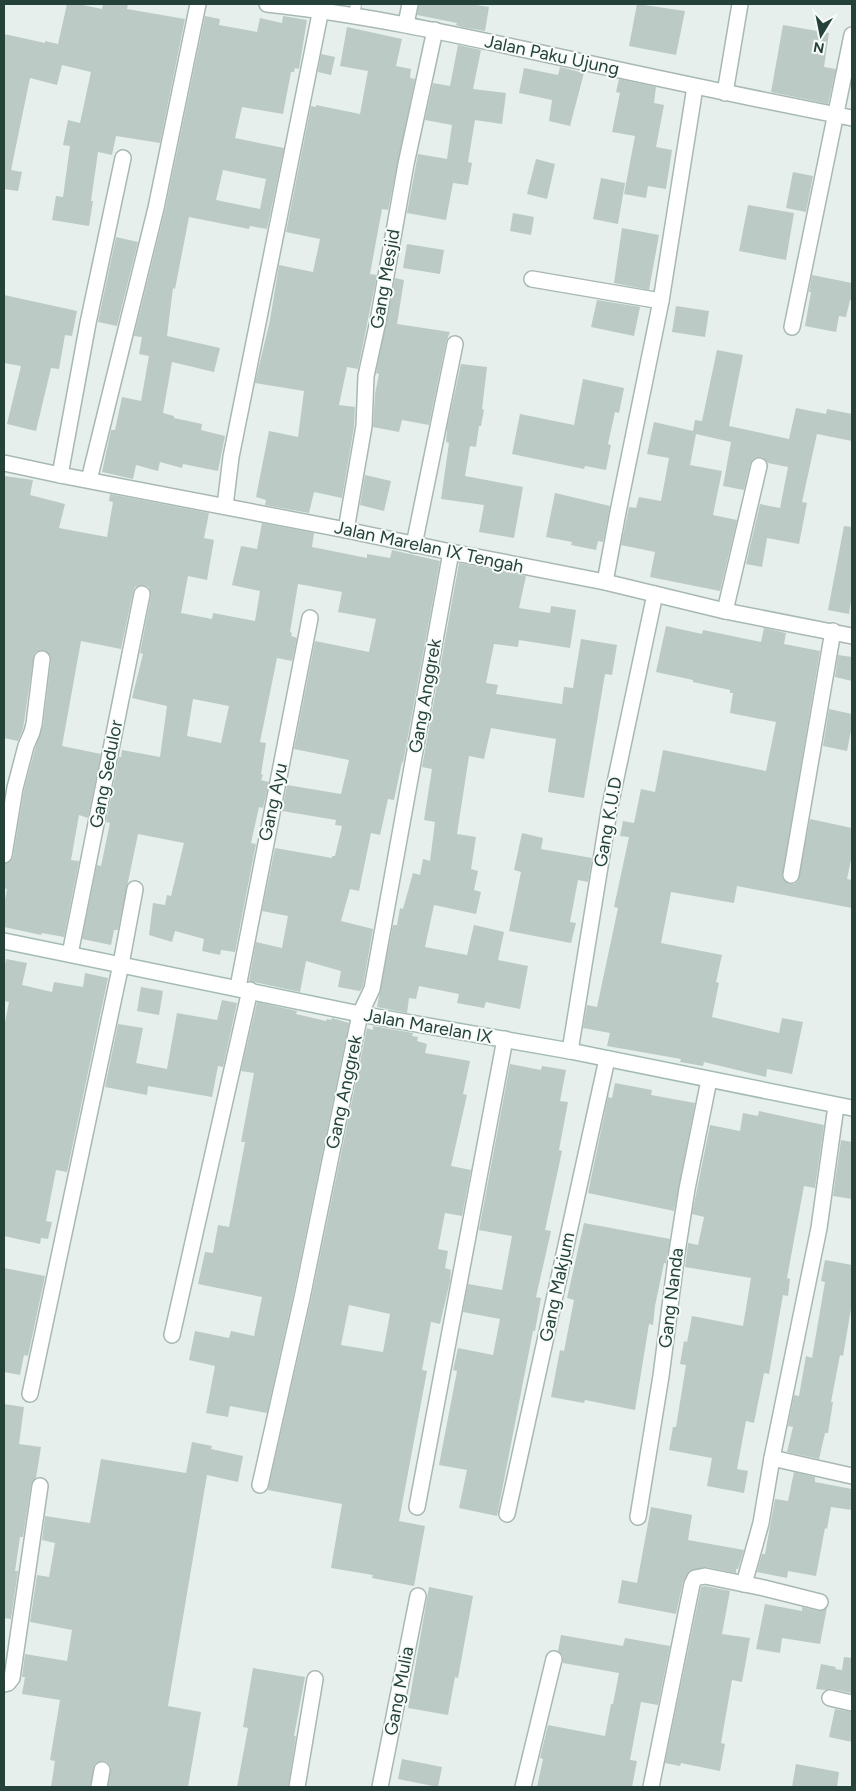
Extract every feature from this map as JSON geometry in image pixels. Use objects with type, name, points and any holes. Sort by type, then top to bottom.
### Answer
[{"type":"street","points":[[89,480],[156,208],[198,4]]},
{"type":"street","name":"Jalan Paku Ujung","points":[[266,4],[321,9],[355,9],[406,24],[695,87],[852,118]]},
{"type":"street","points":[[406,24],[410,4]]},
{"type":"street","points":[[724,93],[740,4]]},
{"type":"street","points":[[225,506],[231,457],[321,9]]},
{"type":"street","name":"Gang Mesjid","points":[[346,530],[364,426],[366,376],[378,321],[406,164],[435,30]]},
{"type":"street","points":[[792,327],[852,35]]},
{"type":"street","points":[[605,582],[661,301],[695,87]]},
{"type":"street","points":[[60,475],[88,324],[123,158]]},
{"type":"street","points":[[532,279],[661,301]]},
{"type":"street","points":[[414,545],[455,344]]},
{"type":"street","name":"Jalan Marelan IX Tengah","points":[[4,463],[605,582],[725,611],[852,636]]},
{"type":"street","points":[[725,611],[759,466]]},
{"type":"street","name":"Gang Anggrek","points":[[260,1485],[302,1298],[360,1014],[372,990],[451,552]]},
{"type":"street","name":"Gang Sedulor","points":[[70,954],[142,594]]},
{"type":"street","name":"Gang K.U.D","points":[[570,1051],[609,811],[654,594]]},
{"type":"street","name":"Gang Ayu","points":[[172,1336],[244,989],[310,618]]},
{"type":"street","points":[[791,874],[833,631]]},
{"type":"street","points":[[4,854],[15,788],[34,724],[42,659]]},
{"type":"street","points":[[30,1394],[121,964],[135,889]]},
{"type":"street","name":"Jalan Marelan IX","points":[[4,942],[121,964],[360,1014],[570,1051],[852,1108]]},
{"type":"street","points":[[417,1507],[505,1039]]},
{"type":"street","name":"Gang Makjum","points":[[507,1514],[607,1059]]},
{"type":"street","name":"Gang Nanda","points":[[638,1517],[661,1376],[677,1252],[709,1080]]},
{"type":"street","points":[[744,1584],[760,1523],[819,1228],[836,1106]]},
{"type":"street","points":[[772,1458],[852,1476]]},
{"type":"street","points":[[4,1684],[8,1683],[12,1678],[40,1486]]},
{"type":"street","points":[[652,1787],[694,1580],[700,1576],[705,1576],[820,1602]]},
{"type":"street","name":"Gang Mulia","points":[[380,1787],[418,1596]]},
{"type":"street","points":[[523,1787],[554,1659]]},
{"type":"street","points":[[297,1787],[314,1679]]},
{"type":"street","points":[[830,1698],[852,1703]]},
{"type":"street","points":[[100,1787],[102,1770]]},
{"type":"building","points":[[67,4],[78,4],[102,9],[103,4],[128,4],[127,9],[185,19],[160,143],[116,136],[112,155],[98,152],[89,226],[52,220],[56,196],[63,197],[70,146],[63,145],[68,120],[80,123],[91,72],[62,65],[57,85],[30,78],[11,170],[22,172],[18,191],[4,189],[4,34],[58,44]]},
{"type":"building","points":[[419,4],[469,4],[489,7],[485,31],[417,15]]},
{"type":"building","points":[[637,4],[685,11],[676,55],[629,46]]},
{"type":"building","points":[[205,16],[220,19],[219,25],[257,32],[260,18],[282,23],[283,16],[307,20],[299,69],[295,68],[294,72],[291,72],[283,114],[242,107],[235,138],[284,148],[267,229],[250,226],[249,229],[189,217],[175,289],[173,288],[167,336],[220,348],[214,372],[172,362],[163,413],[174,416],[174,418],[202,424],[201,430],[225,436],[218,471],[183,464],[182,468],[160,462],[158,471],[136,465],[133,479],[102,472],[111,430],[115,430],[122,397],[141,401],[149,356],[139,354],[142,337],[134,336],[165,210]],"holes":[[[223,170],[266,179],[260,209],[216,200]]]},
{"type":"building","points":[[783,25],[829,33],[824,67],[836,69],[828,104],[771,92]]},
{"type":"building","points":[[347,27],[402,39],[396,66],[411,69],[410,78],[415,79],[388,210],[382,209],[370,274],[377,275],[358,369],[347,367],[339,405],[355,407],[354,427],[342,498],[314,492],[309,513],[265,505],[266,500],[256,497],[269,431],[298,437],[304,391],[255,383],[270,320],[279,265],[313,272],[320,239],[286,232],[311,106],[316,107],[316,105],[360,114],[368,71],[340,66]]},
{"type":"building","points":[[458,45],[481,50],[473,89],[506,93],[502,124],[475,120],[468,162],[472,163],[468,185],[453,183],[446,220],[407,213],[418,154],[447,159],[452,125],[425,120],[433,83],[450,86]]},
{"type":"building","points":[[321,54],[335,57],[331,75],[318,72]]},
{"type":"building","points":[[560,67],[584,73],[570,126],[549,121],[552,100],[519,93],[524,68],[558,75]]},
{"type":"building","points":[[619,79],[656,87],[654,103],[664,105],[656,147],[672,150],[666,189],[648,186],[646,198],[624,194],[635,136],[612,132],[620,93],[616,92]]},
{"type":"building","points":[[536,159],[555,164],[547,199],[527,194]]},
{"type":"building","points":[[793,172],[813,176],[806,212],[786,208]]},
{"type":"building","points":[[601,178],[625,183],[618,224],[593,219]]},
{"type":"building","points":[[748,205],[794,213],[786,260],[739,251]]},
{"type":"building","points":[[513,213],[534,217],[531,235],[510,231]]},
{"type":"building","points":[[622,228],[659,235],[649,290],[614,283]]},
{"type":"building","points":[[116,237],[138,242],[117,326],[98,322]]},
{"type":"building","points":[[407,244],[444,250],[440,274],[403,268]]},
{"type":"building","points":[[812,275],[852,283],[852,300],[850,300],[846,317],[839,316],[836,332],[805,326]]},
{"type":"building","points":[[395,278],[404,280],[397,324],[450,332],[446,342],[429,425],[402,420],[399,432],[373,427],[375,394],[379,374],[376,373]]},
{"type":"building","points":[[4,295],[77,311],[72,336],[65,335],[59,369],[51,368],[36,431],[7,424],[21,366],[4,363]]},
{"type":"building","points":[[597,300],[640,307],[634,336],[591,327]]},
{"type":"building","points":[[676,306],[709,311],[705,337],[672,332]]},
{"type":"building","points":[[717,350],[743,355],[729,426],[789,439],[796,408],[826,414],[827,409],[852,414],[852,441],[817,434],[802,502],[807,503],[799,544],[767,538],[762,567],[746,564],[760,504],[780,508],[788,467],[768,463],[762,457],[756,457],[750,464],[744,490],[723,486],[731,442],[696,434],[690,465],[722,471],[713,515],[737,520],[720,591],[650,577],[655,552],[621,545],[629,507],[636,508],[639,497],[661,501],[669,458],[647,454],[654,422],[693,431],[695,420],[702,421]]},
{"type":"building","points":[[461,364],[487,367],[481,426],[479,426],[476,447],[470,446],[465,476],[523,487],[514,538],[479,532],[484,505],[441,499],[449,443],[446,442],[447,428]]},
{"type":"building","points":[[583,379],[624,388],[619,413],[615,412],[608,444],[611,445],[606,470],[585,466],[584,469],[512,454],[520,414],[574,425]]},
{"type":"building","points":[[365,475],[391,481],[384,511],[360,505]]},
{"type":"building","points":[[4,476],[33,480],[30,495],[65,504],[59,528],[107,537],[113,502],[109,501],[110,494],[209,513],[204,538],[214,540],[207,580],[188,576],[181,613],[212,619],[213,613],[255,621],[260,591],[232,585],[241,546],[257,549],[262,523],[314,533],[312,547],[367,558],[367,554],[390,558],[392,550],[440,561],[403,763],[394,800],[388,799],[380,835],[371,833],[359,891],[350,889],[341,921],[373,929],[363,986],[360,991],[338,987],[341,971],[306,961],[300,992],[249,981],[256,942],[282,948],[288,916],[262,911],[275,848],[332,858],[332,856],[335,856],[342,826],[335,825],[336,820],[282,811],[287,785],[341,794],[349,760],[294,749],[315,641],[369,652],[376,619],[338,612],[342,592],[298,584],[290,632],[292,633],[291,636],[297,638],[292,661],[277,658],[260,742],[266,743],[261,780],[269,782],[263,808],[259,807],[251,843],[256,844],[235,952],[221,950],[220,955],[202,951],[204,939],[175,931],[172,942],[149,935],[153,903],[165,905],[167,895],[171,896],[184,843],[138,834],[118,930],[114,930],[111,945],[82,939],[97,865],[101,866],[110,823],[106,822],[122,750],[160,757],[167,706],[132,698],[143,654],[140,653],[151,596],[149,587],[143,585],[135,587],[121,649],[81,641],[62,746],[101,754],[88,818],[79,815],[71,860],[79,861],[64,937],[42,933],[41,935],[4,927],[4,906],[7,889],[4,888],[4,864],[11,861],[13,857],[24,790],[43,726],[51,660],[50,655],[44,650],[34,654],[23,729],[18,741],[4,738]],"holes":[[[193,699],[229,706],[221,743],[187,736]]]},
{"type":"building","points":[[555,493],[610,506],[603,542],[598,541],[596,550],[571,545],[572,542],[546,537]]},
{"type":"building","points":[[844,526],[852,527],[852,596],[849,614],[828,610]]},
{"type":"building","points":[[459,563],[526,576],[519,608],[550,613],[551,606],[576,610],[570,648],[519,640],[518,647],[494,644],[486,683],[498,685],[496,694],[562,704],[564,687],[573,688],[581,639],[617,645],[612,675],[605,674],[584,798],[548,792],[556,739],[491,728],[484,759],[469,756],[457,834],[476,837],[471,869],[478,871],[474,890],[481,892],[476,914],[434,905],[425,947],[467,955],[474,925],[504,932],[498,960],[528,966],[520,1009],[486,1002],[484,1008],[457,1003],[459,994],[419,986],[416,999],[409,998],[407,1013],[377,1007],[393,925],[397,925],[400,908],[403,909],[413,873],[420,875],[423,859],[430,861],[435,822],[424,820],[432,769],[422,767]]},
{"type":"building","points":[[666,626],[702,634],[703,630],[761,642],[764,628],[786,633],[784,644],[820,651],[782,878],[789,884],[794,884],[798,881],[810,819],[852,828],[852,855],[847,879],[852,880],[852,908],[737,886],[734,903],[671,892],[661,943],[722,955],[716,982],[719,983],[712,1017],[779,1033],[782,1018],[803,1022],[792,1074],[767,1069],[766,1077],[704,1062],[703,1066],[680,1062],[681,1059],[607,1046],[610,1033],[583,1028],[587,1005],[597,1007],[618,908],[614,907],[629,837],[620,836],[623,821],[634,823],[641,789],[655,792],[663,750],[766,771],[776,722],[730,713],[733,693],[730,693],[730,690],[656,672]]},
{"type":"building","points":[[838,655],[852,657],[852,681],[835,677]]},
{"type":"building","points":[[829,709],[852,714],[852,726],[847,751],[823,746]]},
{"type":"building","points":[[522,833],[543,838],[541,849],[592,858],[588,882],[578,880],[570,922],[576,923],[571,943],[509,931],[521,872],[514,870]]},
{"type":"building","points":[[6,959],[27,963],[22,985],[52,992],[54,982],[83,987],[85,973],[108,978],[67,1172],[56,1170],[46,1221],[52,1222],[48,1239],[41,1238],[40,1244],[4,1236],[4,1027],[9,1002],[4,1001]]},
{"type":"building","points":[[141,987],[163,991],[159,1015],[137,1011]]},
{"type":"building","points":[[222,1000],[237,1003],[223,1067],[218,1066],[212,1097],[148,1086],[147,1095],[105,1087],[118,1024],[143,1028],[136,1063],[167,1069],[177,1013],[217,1020]]},
{"type":"building","points":[[257,1002],[297,1011],[296,1014],[326,1021],[332,1018],[349,1023],[267,1413],[230,1406],[228,1417],[206,1413],[215,1366],[189,1360],[195,1331],[229,1338],[231,1331],[254,1336],[262,1297],[198,1284],[205,1252],[213,1253],[218,1225],[229,1227],[245,1142],[241,1142],[254,1073],[241,1071]]},
{"type":"building","points":[[373,1026],[413,1033],[412,1036],[418,1037],[417,1041],[427,1044],[425,1053],[470,1061],[463,1094],[467,1095],[451,1166],[471,1170],[462,1216],[445,1213],[438,1249],[448,1251],[445,1268],[451,1270],[450,1281],[440,1324],[431,1322],[422,1370],[427,1371],[399,1521],[425,1526],[414,1586],[372,1578],[373,1575],[331,1568],[342,1504],[268,1490],[311,1300],[367,1028],[373,1030]],"holes":[[[349,1305],[390,1314],[383,1352],[341,1345]]]},
{"type":"building","points":[[510,1064],[541,1070],[542,1066],[566,1070],[560,1101],[568,1102],[559,1150],[562,1151],[545,1230],[551,1231],[536,1297],[541,1298],[497,1516],[459,1508],[467,1470],[439,1465],[457,1371],[453,1370],[458,1348],[493,1355],[500,1319],[463,1312],[468,1284],[502,1290],[512,1236],[479,1230]]},
{"type":"building","points":[[615,1083],[652,1090],[651,1095],[695,1103],[674,1211],[588,1193],[608,1097],[612,1098]]},
{"type":"building","points":[[759,1111],[824,1125],[815,1188],[804,1186],[787,1278],[790,1279],[788,1296],[783,1295],[769,1374],[764,1373],[754,1423],[746,1421],[737,1469],[748,1471],[744,1493],[707,1486],[712,1458],[669,1450],[673,1427],[676,1427],[686,1365],[680,1364],[684,1341],[687,1342],[692,1316],[743,1326],[751,1278],[685,1267],[688,1243],[698,1245],[704,1217],[692,1214],[710,1125],[740,1131],[743,1113],[758,1116]]},
{"type":"building","points":[[841,1140],[852,1142],[852,1199],[833,1196]]},
{"type":"building","points":[[584,1223],[670,1239],[655,1306],[653,1325],[649,1324],[635,1410],[585,1400],[584,1403],[551,1397],[560,1350],[564,1351],[574,1300],[567,1298]]},
{"type":"building","points":[[825,1260],[852,1265],[852,1303],[843,1356],[840,1355],[831,1402],[833,1402],[828,1433],[825,1433],[819,1459],[787,1452],[793,1427],[788,1426],[794,1395],[799,1396],[806,1356],[812,1358],[825,1282],[821,1281]]},
{"type":"building","points":[[4,1268],[45,1276],[28,1356],[24,1355],[20,1375],[4,1372]]},
{"type":"building","points":[[4,1404],[24,1407],[19,1444],[41,1447],[36,1478],[31,1485],[23,1537],[20,1537],[15,1571],[18,1571],[11,1619],[4,1618]]},
{"type":"building","points":[[192,1442],[212,1446],[211,1449],[243,1456],[238,1482],[207,1475],[168,1706],[201,1712],[188,1787],[108,1787],[111,1767],[103,1761],[95,1764],[90,1787],[51,1787],[55,1761],[50,1760],[60,1700],[22,1694],[25,1677],[22,1677],[25,1654],[67,1661],[72,1630],[30,1622],[37,1575],[49,1577],[55,1543],[42,1540],[45,1516],[90,1523],[101,1459],[186,1473]]},
{"type":"building","points":[[794,1472],[815,1477],[815,1482],[852,1489],[852,1510],[831,1507],[816,1576],[788,1571],[787,1578],[757,1572],[762,1554],[765,1554],[775,1499],[788,1501]]},
{"type":"building","points":[[651,1507],[692,1515],[688,1540],[744,1550],[736,1573],[706,1567],[689,1571],[683,1582],[676,1614],[618,1603],[622,1580],[637,1583]]},
{"type":"building","points":[[705,1586],[730,1591],[722,1634],[750,1638],[742,1682],[732,1680],[721,1743],[725,1744],[720,1771],[681,1763],[680,1766],[665,1763],[701,1587]]},
{"type":"building","points":[[429,1587],[473,1596],[458,1678],[455,1677],[448,1715],[408,1708]]},
{"type":"building","points":[[765,1604],[802,1611],[802,1607],[818,1611],[827,1608],[820,1644],[782,1638],[780,1653],[756,1649]]},
{"type":"building","points":[[561,1635],[623,1646],[625,1638],[670,1646],[658,1705],[641,1702],[630,1760],[637,1761],[632,1787],[537,1787],[543,1759],[540,1758],[548,1725],[605,1736],[619,1673],[563,1663],[563,1656],[558,1651]]},
{"type":"building","points":[[844,1657],[852,1658],[852,1693],[832,1689],[816,1689],[821,1664],[842,1670]]},
{"type":"building","points":[[253,1668],[305,1677],[294,1736],[296,1736],[288,1787],[237,1787],[248,1728],[243,1727]]},
{"type":"building","points":[[835,1709],[852,1712],[852,1742],[829,1737]]},
{"type":"building","points":[[402,1759],[442,1767],[438,1787],[398,1779]]},
{"type":"building","points":[[796,1764],[839,1772],[837,1787],[792,1787]]}]
